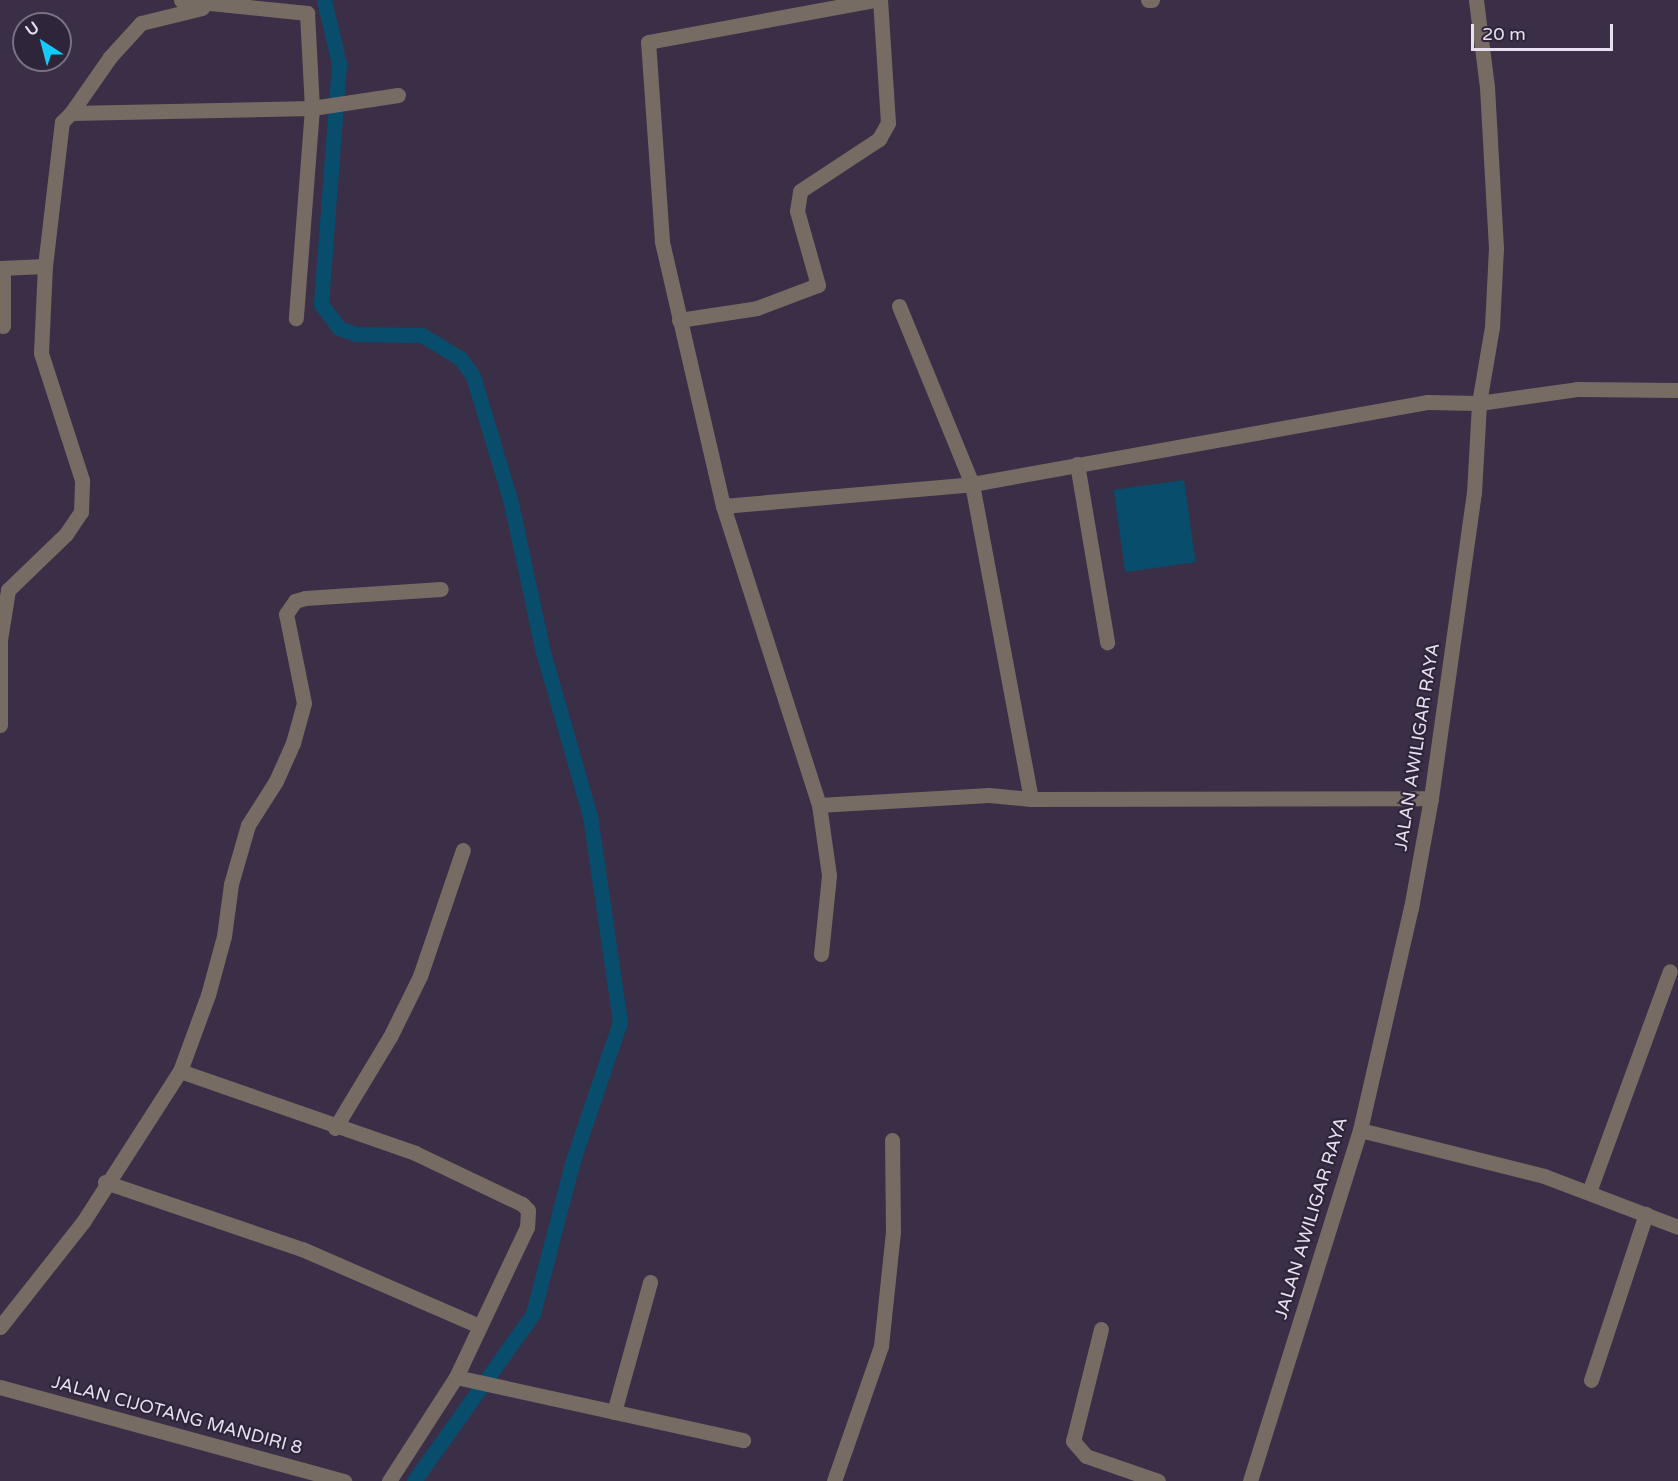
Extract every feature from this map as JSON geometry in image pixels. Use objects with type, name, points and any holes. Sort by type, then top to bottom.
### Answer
[{"type":"street","points":[[181,0],[307,13],[312,108],[296,318]]},
{"type":"street","points":[[821,954],[829,874],[819,805],[723,506],[679,320],[662,241],[648,42],[875,0]]},
{"type":"street","points":[[679,320],[757,308],[818,285],[798,211],[800,191],[879,139],[888,123],[880,0]]},
{"type":"street","name":"JALAN AWILIGAR RAYA","points":[[1250,1481],[1360,1130],[1411,908],[1431,798],[1474,493],[1479,403],[1492,327],[1496,248],[1487,87],[1476,0]]},
{"type":"street","points":[[1,718],[0,640],[8,590],[66,534],[81,512],[82,480],[41,353],[45,266],[58,135],[62,122],[71,113],[110,57],[141,23],[176,12],[218,3]]},
{"type":"street","points":[[71,113],[312,108],[398,95]]},
{"type":"street","points":[[3,326],[2,268],[45,266]]},
{"type":"street","points":[[899,306],[972,484],[1031,799]]},
{"type":"street","points":[[723,506],[972,484],[1427,402],[1479,403],[1577,389],[1678,390]]},
{"type":"street","points":[[1077,464],[1107,642]]},
{"type":"street","points":[[0,1327],[83,1222],[105,1182],[180,1071],[208,995],[224,936],[231,884],[248,825],[280,771],[304,703],[286,614],[295,601],[305,598],[441,589]]},
{"type":"street","points":[[819,805],[989,795],[1031,799],[1431,798]]},
{"type":"street","points":[[335,1128],[390,1036],[420,976],[463,850]]},
{"type":"street","points":[[1589,1192],[1670,971]]},
{"type":"street","points":[[180,1071],[335,1128],[415,1153],[522,1204],[528,1210],[527,1227],[477,1325],[456,1377],[389,1481]]},
{"type":"street","points":[[1360,1130],[1544,1176],[1678,1227]]},
{"type":"street","points":[[834,1481],[881,1346],[893,1231],[892,1140]]},
{"type":"street","points":[[105,1182],[302,1249],[477,1325]]},
{"type":"street","points":[[1591,1380],[1646,1214]]},
{"type":"street","points":[[614,1412],[650,1282]]},
{"type":"street","points":[[1101,1329],[1073,1441],[1086,1456],[1158,1481]]},
{"type":"street","points":[[456,1377],[743,1440]]},
{"type":"street","name":"JALAN CIJOTANG MANDIRI 8","points":[[0,1387],[344,1481]]},
{"type":"water","points":[[1184,480],[1196,562],[1125,572],[1114,490]]},
{"type":"waterway","points":[[324,0],[339,64],[321,304],[339,328],[356,334],[422,335],[460,358],[473,376],[511,503],[542,648],[590,816],[620,1022],[573,1160],[533,1314],[414,1481]]}]
